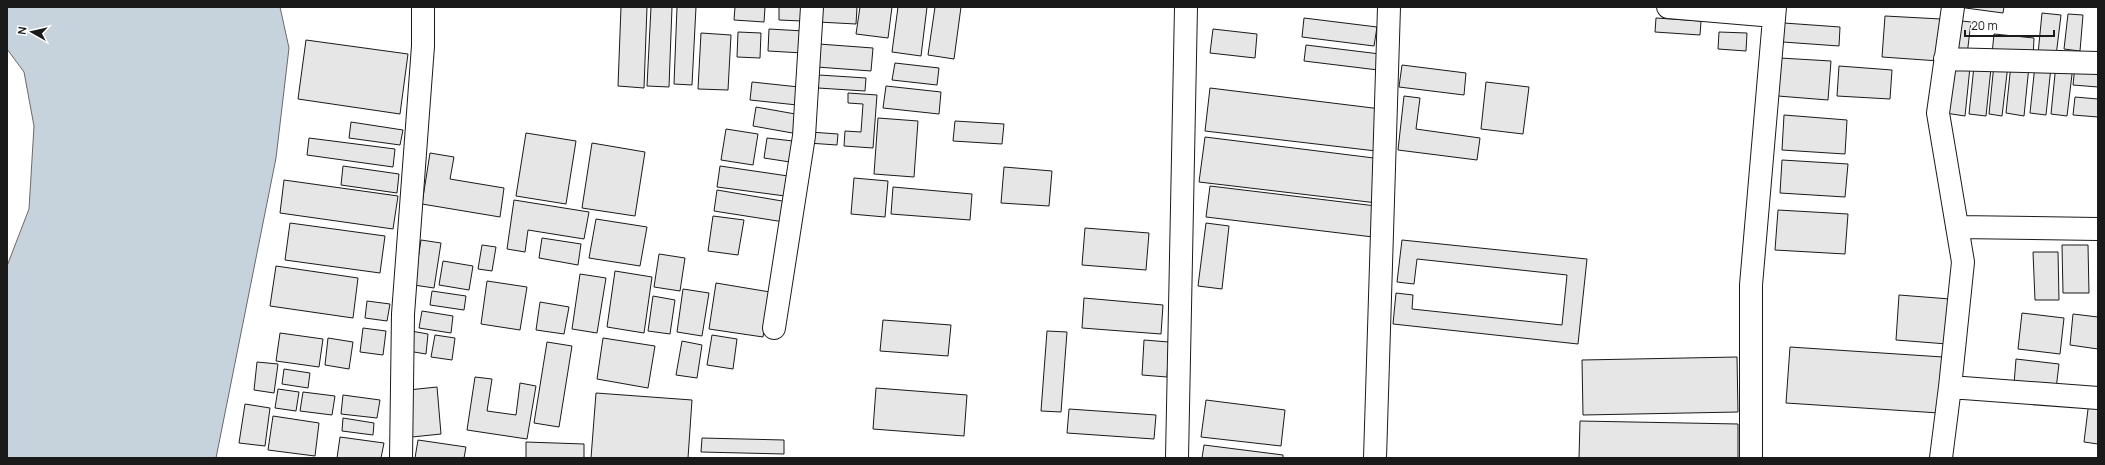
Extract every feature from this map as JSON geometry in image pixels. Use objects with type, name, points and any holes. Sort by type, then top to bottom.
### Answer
[{"type":"street","points":[[401,458],[403,314],[423,46],[424,7]]},
{"type":"street","points":[[774,328],[804,136],[812,7]]},
{"type":"street","points":[[1177,458],[1186,7]]},
{"type":"street","points":[[1376,458],[1388,7]]},
{"type":"street","points":[[1668,7],[1774,12],[1751,285],[1751,458]]},
{"type":"street","points":[[1941,458],[1963,262],[1938,113],[1953,7]]},
{"type":"street","points":[[1946,58],[2098,63]]},
{"type":"street","points":[[1957,227],[2098,229]]},
{"type":"street","points":[[1950,387],[2098,398]]},
{"type":"shaded area","points":[[7,7],[280,7],[289,48],[276,158],[216,458],[7,458],[7,266],[29,209],[34,126],[24,72],[7,49]]},
{"type":"building","points":[[621,7],[647,7],[644,88],[618,86]]},
{"type":"building","points":[[651,7],[672,7],[669,87],[647,86]]},
{"type":"building","points":[[677,7],[696,7],[692,85],[674,84]]},
{"type":"building","points":[[735,7],[765,7],[764,22],[734,20]]},
{"type":"building","points":[[779,7],[803,7],[802,21],[779,20]]},
{"type":"building","points":[[819,7],[857,7],[856,24],[818,22]]},
{"type":"building","points":[[860,7],[892,7],[888,38],[856,34]]},
{"type":"building","points":[[898,7],[927,7],[921,56],[892,52]]},
{"type":"building","points":[[935,7],[961,7],[954,59],[928,55]]},
{"type":"building","points":[[1958,7],[2004,7],[2003,13]]},
{"type":"building","points":[[2042,13],[2061,15],[2056,56],[2038,54]]},
{"type":"building","points":[[2068,14],[2083,15],[2080,51],[2064,49]]},
{"type":"building","points":[[1885,16],[1941,19],[1939,61],[1882,57]]},
{"type":"building","points":[[1304,18],[1377,27],[1374,46],[1302,37]]},
{"type":"building","points":[[1656,18],[1701,21],[1700,35],[1655,32]]},
{"type":"building","points":[[1953,20],[1971,22],[1967,55],[1949,53]]},
{"type":"building","points":[[1784,23],[1840,27],[1839,46],[1783,42]]},
{"type":"building","points":[[769,29],[804,31],[803,53],[768,51]]},
{"type":"building","points":[[1213,29],[1257,34],[1255,58],[1210,53]]},
{"type":"building","points":[[738,32],[761,33],[760,58],[737,57]]},
{"type":"building","points":[[1719,32],[1747,33],[1746,51],[1718,49]]},
{"type":"building","points":[[701,33],[731,35],[728,90],[698,89]]},
{"type":"building","points":[[1994,34],[2034,38],[2033,58],[1992,54]]},
{"type":"building","points":[[306,40],[408,54],[400,114],[298,99]]},
{"type":"building","points":[[819,44],[873,48],[871,71],[817,67]]},
{"type":"building","points":[[1306,45],[1380,54],[1378,70],[1304,61]]},
{"type":"building","points":[[1780,58],[1831,61],[1828,100],[1778,96]]},
{"type":"building","points":[[895,63],[939,68],[937,85],[892,80]]},
{"type":"building","points":[[1994,64],[2008,65],[2002,116],[1989,114]]},
{"type":"building","points":[[2011,64],[2029,66],[2024,116],[2006,113]]},
{"type":"building","points":[[2056,64],[2073,66],[2067,116],[2051,114]]},
{"type":"building","points":[[1402,65],[1466,73],[1464,95],[1399,87]]},
{"type":"building","points":[[1950,65],[1970,67],[1965,116],[1945,113]]},
{"type":"building","points":[[2035,65],[2051,67],[2046,115],[2030,113]]},
{"type":"building","points":[[1839,66],[1892,70],[1890,99],[1837,96]]},
{"type":"building","points":[[1974,66],[1991,68],[1986,116],[1969,114]]},
{"type":"building","points":[[2075,66],[2098,68],[2098,87],[2073,85]]},
{"type":"building","points":[[819,75],[866,78],[865,91],[818,88]]},
{"type":"building","points":[[752,82],[799,87],[797,105],[750,100]]},
{"type":"building","points":[[1486,82],[1529,87],[1523,134],[1481,129]]},
{"type":"building","points":[[886,86],[941,92],[939,114],[883,108]]},
{"type":"building","points":[[1210,88],[1381,109],[1376,151],[1205,131]]},
{"type":"building","points":[[848,93],[877,95],[873,148],[844,146],[845,131],[861,132],[863,104],[848,103]]},
{"type":"building","points":[[1404,96],[1420,98],[1416,129],[1480,138],[1477,160],[1398,150]]},
{"type":"building","points":[[2075,97],[2098,99],[2098,117],[2073,115]]},
{"type":"building","points":[[756,107],[801,115],[798,134],[753,126]]},
{"type":"building","points":[[1784,115],[1847,120],[1845,154],[1782,150]]},
{"type":"building","points":[[878,118],[918,121],[914,177],[874,174]]},
{"type":"building","points":[[955,121],[1004,124],[1002,144],[953,141]]},
{"type":"building","points":[[351,122],[403,130],[400,145],[349,138]]},
{"type":"building","points":[[726,129],[758,134],[753,165],[721,160]]},
{"type":"building","points":[[810,132],[838,134],[837,145],[808,143]]},
{"type":"building","points":[[526,133],[576,141],[566,204],[516,196]]},
{"type":"building","points":[[1205,137],[1382,159],[1377,203],[1199,182]]},
{"type":"building","points":[[309,138],[395,149],[393,167],[307,155]]},
{"type":"building","points":[[767,138],[793,141],[790,162],[764,158]]},
{"type":"building","points":[[592,143],[645,152],[635,216],[582,208]]},
{"type":"building","points":[[430,153],[454,157],[450,179],[504,188],[500,217],[422,204]]},
{"type":"building","points":[[1782,160],[1848,164],[1845,197],[1780,193]]},
{"type":"building","points":[[343,166],[399,174],[397,193],[341,185]]},
{"type":"building","points":[[720,166],[788,176],[785,196],[717,187]]},
{"type":"building","points":[[1004,167],[1052,171],[1049,206],[1001,203]]},
{"type":"building","points":[[854,178],[888,181],[885,217],[851,214]]},
{"type":"building","points":[[284,180],[398,196],[393,229],[280,213]]},
{"type":"building","points":[[1210,186],[1376,206],[1373,237],[1206,217]]},
{"type":"building","points":[[893,187],[972,194],[970,220],[891,214]]},
{"type":"building","points":[[717,190],[788,202],[784,222],[714,211]]},
{"type":"building","points":[[514,200],[589,212],[584,239],[528,230],[525,252],[507,249]]},
{"type":"building","points":[[1778,210],[1848,214],[1845,254],[1775,250]]},
{"type":"building","points":[[713,216],[744,220],[738,255],[708,251]]},
{"type":"building","points":[[596,219],[647,227],[640,266],[589,258]]},
{"type":"building","points":[[290,223],[385,236],[380,273],[285,260]]},
{"type":"building","points":[[1206,223],[1229,226],[1222,289],[1198,286]]},
{"type":"building","points":[[1085,228],[1149,233],[1146,270],[1082,265]]},
{"type":"building","points":[[542,238],[581,244],[578,265],[539,258]]},
{"type":"building","points":[[421,240],[441,243],[434,288],[414,285]]},
{"type":"building","points":[[1402,240],[1587,259],[1578,344],[1393,324],[1396,293],[1413,295],[1412,309],[1562,325],[1567,275],[1417,259],[1414,284],[1397,282]]},
{"type":"building","points":[[482,245],[496,247],[492,271],[478,269]]},
{"type":"building","points":[[2062,245],[2088,245],[2089,293],[2063,293]]},
{"type":"building","points":[[2033,252],[2058,252],[2059,300],[2035,300]]},
{"type":"building","points":[[659,254],[685,258],[680,291],[654,287]]},
{"type":"building","points":[[443,261],[473,266],[469,290],[439,285]]},
{"type":"building","points":[[276,266],[358,278],[353,318],[270,306]]},
{"type":"building","points":[[615,271],[652,277],[644,333],[607,327]]},
{"type":"building","points":[[580,274],[606,278],[597,333],[572,329]]},
{"type":"building","points":[[487,281],[527,287],[520,330],[481,324]]},
{"type":"building","points":[[716,283],[770,292],[763,337],[709,329]]},
{"type":"building","points":[[683,289],[709,293],[702,336],[677,332]]},
{"type":"building","points":[[432,291],[466,296],[464,310],[430,305]]},
{"type":"building","points":[[1899,295],[1950,299],[1947,344],[1896,340]]},
{"type":"building","points":[[653,296],[675,300],[670,334],[648,331]]},
{"type":"building","points":[[1084,298],[1163,305],[1161,334],[1082,328]]},
{"type":"building","points":[[367,301],[390,304],[387,321],[365,318]]},
{"type":"building","points":[[540,302],[569,307],[564,334],[536,330]]},
{"type":"building","points":[[422,311],[453,316],[451,333],[419,328]]},
{"type":"building","points":[[2022,313],[2064,318],[2060,354],[2018,349]]},
{"type":"building","points":[[2073,314],[2098,317],[2098,349],[2070,345]]},
{"type":"building","points":[[883,320],[951,325],[948,356],[880,351]]},
{"type":"building","points":[[363,328],[386,331],[383,355],[360,352]]},
{"type":"building","points":[[411,331],[428,334],[426,354],[408,351]]},
{"type":"building","points":[[1047,331],[1067,332],[1061,412],[1041,411]]},
{"type":"building","points":[[280,333],[323,339],[319,367],[276,361]]},
{"type":"building","points":[[435,335],[455,338],[452,360],[431,357]]},
{"type":"building","points":[[712,335],[737,339],[733,369],[707,365]]},
{"type":"building","points":[[328,338],[353,342],[349,369],[325,365]]},
{"type":"building","points":[[603,338],[655,346],[648,388],[597,379]]},
{"type":"building","points":[[1144,340],[1169,342],[1167,377],[1142,375]]},
{"type":"building","points":[[682,341],[702,345],[697,378],[676,375]]},
{"type":"building","points":[[547,342],[572,346],[559,427],[534,423]]},
{"type":"building","points":[[1790,347],[1943,357],[1939,413],[1786,403]]},
{"type":"building","points":[[1737,357],[1738,412],[1583,415],[1582,360]]},
{"type":"building","points":[[2016,359],[2059,364],[2056,389],[2014,384]]},
{"type":"building","points":[[257,362],[278,364],[274,393],[254,390]]},
{"type":"building","points":[[284,369],[310,373],[308,388],[282,384]]},
{"type":"building","points":[[475,377],[492,379],[487,411],[516,415],[520,383],[536,386],[527,439],[467,430]]},
{"type":"building","points":[[437,387],[441,434],[412,437],[408,390]]},
{"type":"building","points":[[876,388],[967,395],[964,436],[873,429]]},
{"type":"building","points":[[278,389],[299,392],[296,411],[275,408]]},
{"type":"building","points":[[303,392],[335,396],[332,415],[300,411]]},
{"type":"building","points":[[596,393],[692,400],[688,458],[591,458]]},
{"type":"building","points":[[343,395],[380,400],[377,418],[341,414]]},
{"type":"building","points":[[1206,400],[1285,410],[1281,446],[1201,437]]},
{"type":"building","points":[[2089,401],[2098,403],[2098,444],[2084,442]]},
{"type":"building","points":[[245,404],[270,408],[265,446],[239,443]]},
{"type":"building","points":[[1069,409],[1156,415],[1154,439],[1067,433]]},
{"type":"building","points":[[273,416],[319,423],[315,456],[268,450]]},
{"type":"building","points":[[343,418],[374,423],[373,435],[342,431]]},
{"type":"building","points":[[1580,421],[1738,424],[1738,458],[1579,458]]},
{"type":"building","points":[[340,437],[384,443],[381,458],[337,458]]},
{"type":"building","points":[[702,438],[784,440],[784,454],[701,452]]},
{"type":"building","points":[[418,440],[466,447],[464,458],[415,458]]},
{"type":"building","points":[[526,442],[584,444],[584,458],[526,458]]},
{"type":"building","points":[[1204,445],[1283,455],[1283,458],[1202,458]]}]
